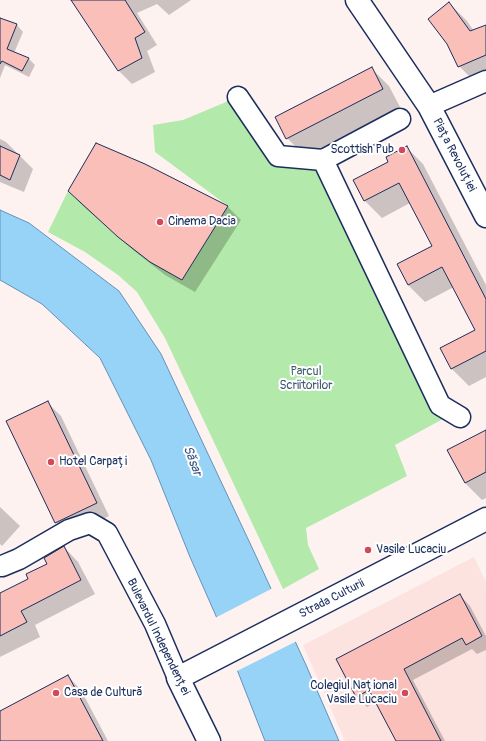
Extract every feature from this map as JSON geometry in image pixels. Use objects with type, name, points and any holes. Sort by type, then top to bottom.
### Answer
[{"type":"main road","points":[[357,0],[429,106]]},
{"type":"main road","name":"Piața Revoluției","points":[[429,106],[486,216]]},
{"type":"main road","name":"Strada Culturii","points":[[178,678],[486,519]]},
{"type":"main road","name":"Bulevardul Independenței","points":[[178,678],[209,741]]},
{"type":"street","name":"Piața Revoluției","points":[[429,106],[486,81]]},
{"type":"street","points":[[238,97],[278,156],[323,160],[400,119]]},
{"type":"street","points":[[323,160],[440,405],[460,417]]},
{"type":"street","name":"Bulevardul Independenței","points":[[0,566],[19,559],[69,530],[90,523],[107,533],[155,624],[178,678]]},
{"type":"shaded area","name":"Colegiul Național Vasile Lucaciu","points":[[474,557],[486,582],[486,741],[345,741],[303,645]]},
{"type":"green space","name":"Parcul Scriitorilor","points":[[238,97],[278,155],[323,160],[454,413],[395,445],[407,476],[306,528],[308,545],[319,569],[283,589],[165,338],[137,292],[118,275],[85,252],[48,232],[68,191],[118,237],[182,280],[228,206],[155,152],[153,125],[183,120]]},
{"type":"water","name":"Săsar","points":[[0,210],[29,223],[119,291],[161,354],[256,556],[339,741],[265,741],[216,616],[190,557],[151,460],[100,358],[42,304],[0,280]]},
{"type":"pier","points":[[273,588],[297,641],[235,672],[215,618]]},
{"type":"building","points":[[71,0],[125,0],[145,32],[135,38],[142,58],[118,71]]},
{"type":"building","points":[[449,2],[470,31],[486,25],[486,55],[458,67],[447,44],[428,19]]},
{"type":"building","points":[[0,18],[17,24],[7,49],[29,58],[22,71],[2,61],[0,64]]},
{"type":"building","points":[[372,67],[383,89],[286,139],[275,117]]},
{"type":"building","name":"Cinema Dacia","points":[[96,143],[145,164],[228,206],[182,280],[150,262],[118,237],[68,191]]},
{"type":"building","points":[[0,146],[20,155],[10,180],[0,175]]},
{"type":"building","points":[[407,146],[486,299],[486,351],[451,369],[440,348],[475,330],[442,267],[408,285],[397,264],[432,246],[399,183],[364,201],[353,180],[388,162],[386,157]]},
{"type":"building","name":"Hotel Carpați","points":[[48,401],[97,503],[55,523],[6,421]]},
{"type":"building","points":[[486,430],[486,472],[465,483],[447,450]]},
{"type":"building","points":[[64,546],[81,580],[21,611],[27,622],[0,636],[0,593],[28,579],[26,574],[47,564],[44,558]]},
{"type":"building","points":[[460,594],[482,636],[466,645],[462,638],[404,669],[441,741],[396,741],[369,690],[356,697],[336,659]]},
{"type":"building","name":"Casa de Cultură","points":[[68,675],[103,741],[0,741],[0,711]]},
{"type":"place","name":"Scottish Pub","points":[[402,150]]},
{"type":"place","name":"Cinema Dacia","points":[[160,222]]},
{"type":"place","name":"Hotel Carpați","points":[[51,462]]},
{"type":"place","name":"Vasile Lucaciu","points":[[368,550]]},
{"type":"place","name":"Casa de Cultură","points":[[56,693]]},
{"type":"place","name":"Colegiul Național Vasile Lucaciu","points":[[405,693]]}]
